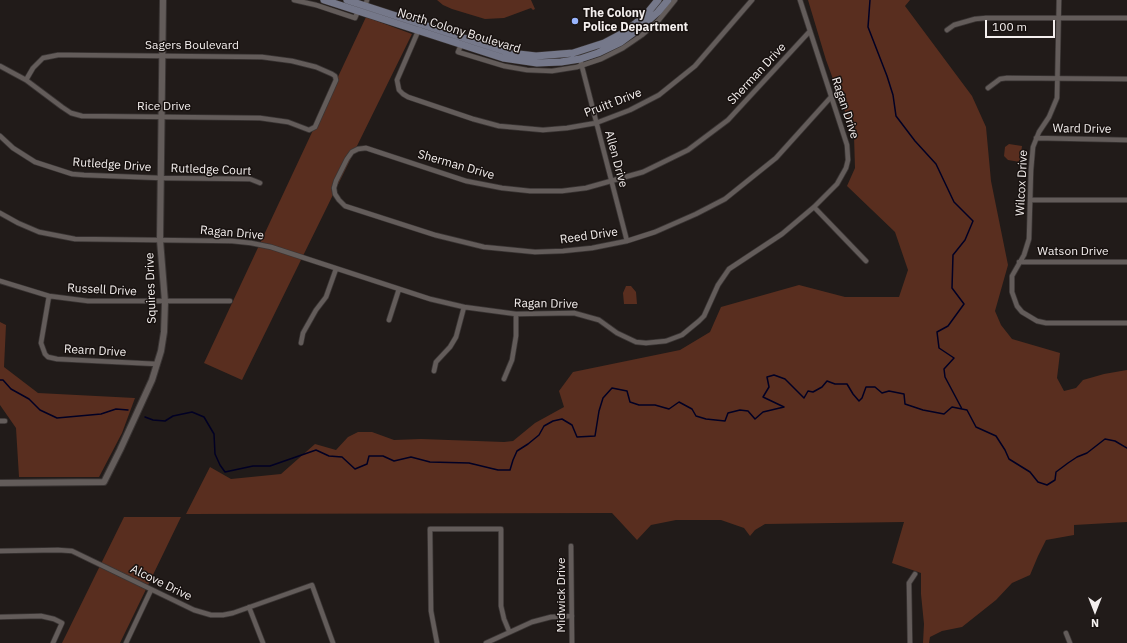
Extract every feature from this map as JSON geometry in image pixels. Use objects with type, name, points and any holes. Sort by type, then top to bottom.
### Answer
[{"type":"main road","name":"North Colony Boulevard","points":[[324,0],[358,11],[510,53],[536,56],[559,55],[580,59]]},
{"type":"main road","name":"North Colony Boulevard","points":[[347,0],[366,3],[460,45],[503,58],[537,64],[580,59],[598,53],[621,42],[658,12],[668,0]]},
{"type":"main road","name":"North Colony Boulevard","points":[[580,59],[592,48],[621,34],[636,23],[658,0]]},
{"type":"street","name":"Squires Drive","points":[[0,483],[104,482],[146,393],[157,364],[164,332],[165,302],[160,240],[163,0]]},
{"type":"street","points":[[294,0],[316,5],[355,18],[358,11]]},
{"type":"street","points":[[580,59],[601,59],[623,48],[652,25],[675,0]]},
{"type":"street","name":"Pruitt Drive","points":[[420,28],[397,80],[399,90],[408,97],[473,119],[505,127],[543,130],[567,128],[596,123],[644,104],[659,95],[695,66],[752,0]]},
{"type":"street","name":"Ragan Drive","points":[[0,214],[39,232],[69,238],[100,240],[232,241],[251,243],[271,247],[399,289],[464,307],[516,314],[574,313],[599,320],[629,340],[641,343],[659,343],[676,338],[689,330],[704,316],[718,285],[729,269],[788,229],[838,184],[843,175],[848,160],[847,145],[800,0]]},
{"type":"street","name":"Wilcox Drive","points":[[1059,0],[1058,79],[1056,104],[1036,138],[1032,157],[1029,239],[1024,255],[1012,276],[1012,292],[1018,306],[1027,316],[1037,321],[1046,323],[1127,323]]},
{"type":"street","points":[[947,30],[954,25],[975,19],[986,18],[1127,18]]},
{"type":"street","name":"Sherman Drive","points":[[341,171],[347,158],[352,152],[358,149],[366,148],[466,181],[502,188],[530,191],[562,191],[586,188],[643,172],[688,150],[728,120],[810,31]]},
{"type":"street","name":"Sagers Boulevard","points":[[26,80],[33,68],[43,58],[58,56],[262,57],[292,61],[316,67],[335,76],[336,80],[326,104]]},
{"type":"street","name":"Allen Drive","points":[[580,59],[627,241]]},
{"type":"street","name":"Rice Drive","points":[[0,66],[26,80],[71,113],[82,116],[260,118],[288,122],[309,130],[315,126],[326,104]]},
{"type":"street","points":[[988,88],[1000,79],[1127,79]]},
{"type":"street","name":"Reed Drive","points":[[341,171],[334,188],[339,200],[345,206],[459,242],[484,247],[535,252],[585,249],[627,241],[655,232],[685,220],[725,199],[776,158],[831,97]]},
{"type":"street","name":"Rutledge Drive","points":[[0,136],[13,148],[35,162],[72,174],[161,178]]},
{"type":"street","name":"Ward Drive","points":[[1036,138],[1127,140]]},
{"type":"street","name":"Rutledge Court","points":[[161,178],[250,179],[260,183]]},
{"type":"street","points":[[1031,200],[1127,200]]},
{"type":"street","points":[[814,207],[866,261]]},
{"type":"street","name":"Watson Drive","points":[[1019,262],[1127,262]]},
{"type":"street","points":[[302,342],[304,332],[316,310],[326,297],[336,269]]},
{"type":"street","name":"Russell Drive","points":[[0,281],[49,296],[88,301],[230,301]]},
{"type":"street","points":[[389,320],[399,289]]},
{"type":"street","name":"Rearn Drive","points":[[49,296],[41,343],[45,354],[48,357],[56,359],[157,364]]},
{"type":"street","points":[[434,371],[436,362],[450,347],[456,337],[464,307]]},
{"type":"street","points":[[504,379],[512,360],[516,336],[516,314]]},
{"type":"street","points":[[437,643],[431,611],[430,530],[501,529],[501,606],[509,632]]},
{"type":"street","name":"Midwick Drive","points":[[571,546],[572,643]]},
{"type":"street","name":"Alcove Drive","points":[[0,551],[72,551],[197,612],[209,615],[228,615],[312,585],[333,643]]},
{"type":"street","points":[[910,643],[909,582],[915,574]]},
{"type":"street","points":[[126,643],[151,590]]},
{"type":"street","points":[[250,607],[262,643]]},
{"type":"street","points":[[0,616],[47,617],[62,623],[53,643]]},
{"type":"street","points":[[486,643],[538,620],[552,617],[572,616]]},
{"type":"street","points":[[1066,633],[1070,643]]},
{"type":"shaded area","points":[[437,0],[531,0],[535,9],[533,10],[531,8],[504,18],[485,19],[452,9],[443,5]]},
{"type":"shaded area","points":[[808,0],[910,0],[905,6],[972,96],[986,127],[991,181],[1008,265],[995,311],[1001,325],[1012,339],[1060,353],[1057,378],[1064,391],[1076,388],[1083,380],[1127,370],[1127,522],[1074,525],[1074,535],[1046,540],[1030,575],[1012,583],[996,600],[962,627],[942,631],[930,637],[929,643],[923,643],[924,624],[921,594],[921,573],[892,563],[904,522],[765,524],[755,530],[750,536],[744,528],[721,520],[676,520],[651,525],[637,540],[612,513],[186,514],[210,467],[231,479],[281,474],[315,444],[336,450],[348,437],[358,432],[372,432],[394,440],[421,439],[513,441],[535,423],[564,407],[559,391],[573,372],[680,350],[710,332],[721,307],[799,285],[845,297],[899,297],[908,270],[895,232],[847,186],[855,168],[854,136],[826,60]]},
{"type":"shaded area","points":[[366,17],[412,34],[242,380],[204,363]]},
{"type":"shaded area","points":[[1009,144],[1022,146],[1020,162],[1008,160],[1004,156],[1005,147]]},
{"type":"shaded area","points":[[626,286],[631,286],[636,292],[637,304],[624,304],[623,293]]},
{"type":"shaded area","points":[[0,322],[6,325],[4,367],[38,393],[135,398],[122,433],[99,477],[19,477],[16,428],[0,405]]},
{"type":"shaded area","points":[[124,517],[181,517],[120,643],[62,643]]},
{"type":"waterway","points":[[870,0],[868,27],[893,95],[896,116],[915,141],[936,164],[954,202],[973,221],[965,240],[953,255],[952,288],[964,304],[948,326],[937,332],[939,348],[954,358],[944,369],[945,377],[962,409]]},
{"type":"waterway","points":[[145,417],[153,420],[165,421],[173,416],[192,412],[204,417],[214,434],[215,454],[225,472],[253,466],[270,466],[316,450],[329,456],[342,457],[355,469],[367,464],[369,456],[383,456],[394,461],[411,457],[430,462],[469,463],[498,470],[510,470],[517,451],[539,435],[544,426],[553,421],[562,419],[572,425],[577,437],[595,436],[599,411],[603,398],[612,388],[627,391],[630,402],[639,405],[655,405],[669,409],[679,402],[692,409],[696,416],[706,419],[725,421],[728,413],[740,410],[748,411],[755,419],[763,412],[784,407],[763,397],[769,387],[767,377],[774,375],[785,379],[804,398],[808,391],[813,392],[822,387],[827,381],[835,384],[847,384],[859,401],[862,398],[866,387],[875,387],[882,393],[889,391],[904,394],[905,404],[923,410],[944,414],[952,407],[967,410],[976,427],[996,436],[1009,459],[1030,472],[1038,482],[1047,485],[1055,480],[1056,472],[1077,457],[1087,453],[1105,439],[1115,441],[1127,448]]},
{"type":"waterway","points":[[0,380],[3,380],[11,389],[29,399],[40,410],[57,418],[101,414],[116,409],[128,410]]},
{"type":"place","name":"The Colony Police Department","points":[[575,21]]}]
